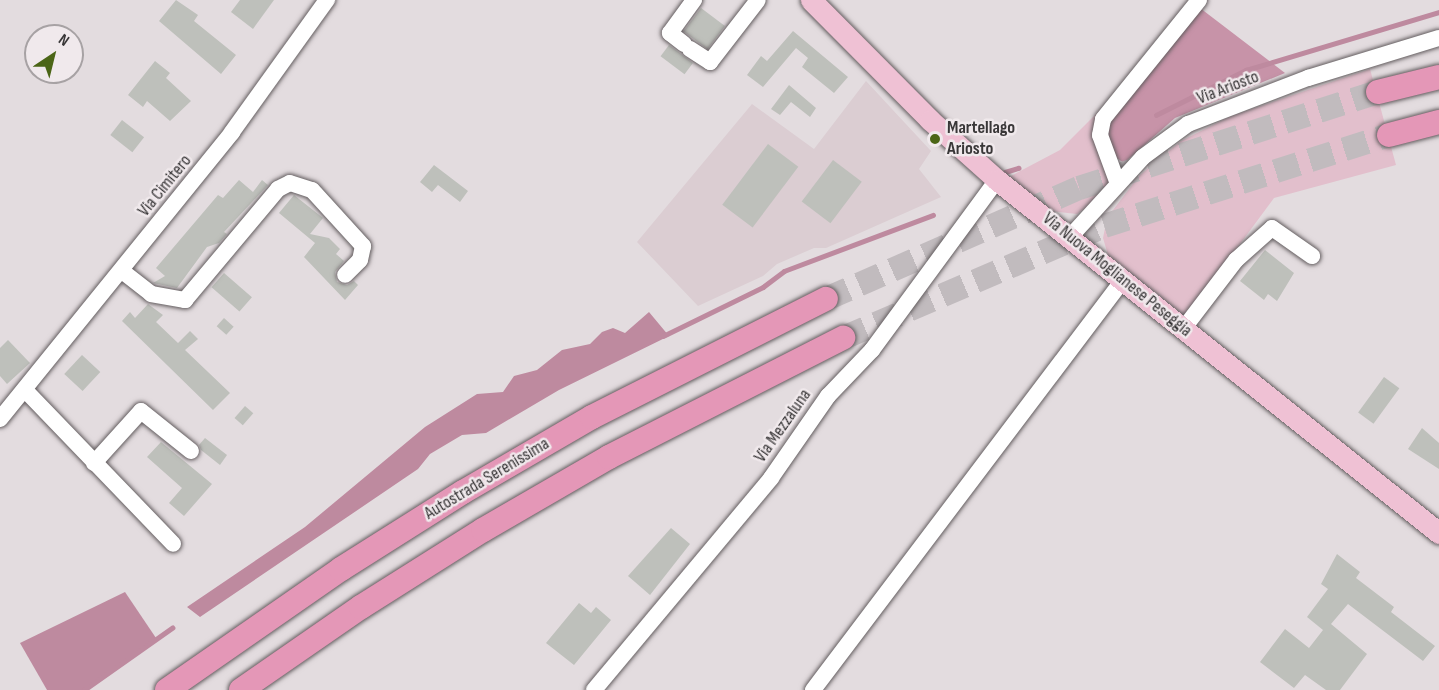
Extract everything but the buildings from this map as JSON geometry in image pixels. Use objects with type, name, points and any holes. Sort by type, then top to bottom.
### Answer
[{"type":"highway","points":[[1378,92],[1439,77]]},
{"type":"highway","points":[[1389,135],[1439,122]]},
{"type":"highway","name":"Autostrada Serenissima","points":[[167,690],[341,569],[463,492],[592,417],[826,299]]},
{"type":"highway","points":[[241,690],[361,607],[483,530],[609,457],[843,338]]},
{"type":"main road","name":"Via Nuova Moglianese Peseggia","points":[[811,0],[930,120],[997,180],[1439,532]]},
{"type":"street","name":"Via Cimitero","points":[[0,419],[26,391],[232,132],[327,0]]},
{"type":"street","points":[[694,0],[670,33],[710,62],[758,0]]},
{"type":"street","points":[[1118,184],[1100,135],[1103,119],[1199,0]]},
{"type":"street","name":"Via Ariosto","points":[[1070,237],[1143,157],[1188,124],[1308,78],[1439,38]]},
{"type":"street","name":"Via Mezzaluna","points":[[594,690],[771,478],[828,396],[872,351],[997,180]]},
{"type":"street","points":[[122,271],[151,294],[185,300],[278,189],[290,183],[312,190],[363,246],[360,260],[345,275]]},
{"type":"street","points":[[1184,328],[1236,260],[1272,228],[1312,256]]},
{"type":"street","points":[[813,690],[1124,280]]},
{"type":"street","points":[[26,391],[173,544]]},
{"type":"street","points":[[94,463],[141,411],[191,451]]},
{"type":"shaded area","points":[[1200,8],[1285,73],[1175,118],[1124,163],[1111,154],[1105,127]]},
{"type":"shaded area","points":[[1370,69],[1396,165],[1274,198],[1186,317],[1108,255],[1103,238],[1107,218],[1139,176],[1181,141],[1231,116]]},
{"type":"shaded area","points":[[866,81],[931,151],[919,169],[941,197],[826,248],[814,248],[777,264],[763,276],[698,306],[637,242],[752,104],[814,149]]},
{"type":"shaded area","points":[[1107,103],[1110,182],[1092,203],[1077,214],[1050,211],[1009,177],[1060,150]]},
{"type":"shaded area","points":[[649,312],[669,336],[559,390],[486,433],[462,435],[430,454],[418,469],[200,617],[187,607],[305,527],[425,427],[477,394],[503,392],[514,376],[537,370],[562,350],[590,344],[602,332],[613,328],[625,333]]},
{"type":"shaded area","points":[[125,592],[156,638],[84,690],[47,690],[20,643]]},
{"type":"waterway","points":[[1156,115],[1246,70],[1439,12]]},
{"type":"waterway","points":[[1005,172],[1018,168]]},
{"type":"waterway","points":[[663,336],[763,287],[784,271],[933,215]]},
{"type":"waterway","points":[[84,690],[172,628]]},
{"type":"tunnel","points":[[826,299],[1079,188],[1378,92]]},
{"type":"tunnel","points":[[843,338],[1104,226],[1389,135]]},
{"type":"place","name":"Martellago Ariosto","points":[[935,139]]}]
